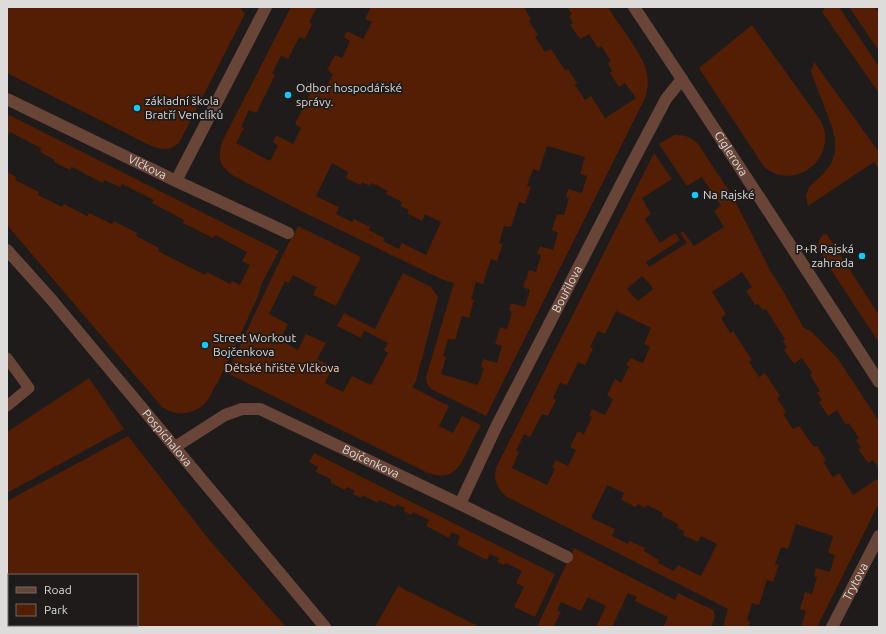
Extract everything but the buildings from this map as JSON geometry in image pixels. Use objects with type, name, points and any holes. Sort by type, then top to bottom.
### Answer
[{"type":"street","points":[[176,181],[266,7]]},
{"type":"street","name":"Cíglerova","points":[[634,7],[879,382]]},
{"type":"street","name":"Bouřilova","points":[[460,504],[496,427],[629,169],[666,99],[682,79]]},
{"type":"street","name":"Vlčkova","points":[[7,99],[176,181],[288,233]]},
{"type":"street","name":"Pospíchalova","points":[[7,250],[51,299],[326,627]]},
{"type":"street","name":"Bojčenkova","points":[[175,447],[225,415],[242,409],[260,409],[460,504],[567,557]]},
{"type":"street","name":"Trytova","points":[[832,627],[879,536]]},
{"type":"lane","points":[[7,358],[29,388],[7,406]]},
{"type":"green space","name":"základní škola Bratří Venclíků","points":[[7,7],[240,7],[245,14],[179,143],[169,149],[163,149],[151,146],[7,73]]},
{"type":"green space","points":[[291,7],[317,7],[309,22],[312,24],[305,39],[299,37],[288,59],[281,56],[272,73],[275,75],[256,113],[249,110],[241,127],[244,128],[236,143],[270,161],[278,146],[273,142],[276,135],[293,144],[301,128],[295,124],[311,92],[305,89],[308,82],[325,90],[333,74],[327,70],[335,55],[342,58],[350,41],[344,37],[347,31],[363,39],[372,22],[365,19],[371,7],[524,7],[531,19],[529,21],[538,35],[535,37],[545,52],[551,49],[565,70],[568,69],[577,83],[575,85],[585,100],[591,96],[605,118],[636,98],[625,83],[619,87],[610,73],[612,71],[608,63],[611,61],[601,46],[598,48],[589,34],[580,39],[570,25],[573,23],[569,16],[572,14],[567,7],[608,7],[640,55],[648,77],[645,98],[486,416],[431,389],[427,384],[426,377],[454,283],[441,279],[301,211],[229,173],[223,166],[220,158],[222,142]],"holes":[[[547,146],[585,157],[580,174],[587,176],[582,193],[568,189],[566,197],[569,198],[564,215],[557,214],[552,230],[558,233],[553,250],[540,246],[537,254],[541,255],[536,272],[529,270],[523,287],[530,290],[525,307],[511,303],[509,310],[512,312],[507,329],[500,327],[495,344],[502,346],[497,363],[483,359],[481,367],[484,368],[478,385],[441,374],[446,357],[443,356],[448,339],[455,340],[462,316],[469,318],[474,300],[471,299],[476,282],[483,284],[491,259],[497,261],[503,244],[499,243],[504,226],[511,227],[519,202],[525,204],[531,187],[527,186],[533,169],[539,171]],[[332,163],[348,172],[346,178],[360,185],[362,182],[370,186],[372,183],[388,191],[386,194],[402,202],[401,206],[409,210],[407,213],[422,221],[425,214],[441,222],[426,255],[402,243],[399,249],[383,241],[384,238],[369,230],[370,227],[354,219],[352,222],[336,214],[339,207],[316,196]]]},
{"type":"green space","points":[[825,7],[839,7],[879,67],[879,93],[822,12]]},
{"type":"green space","points":[[849,7],[875,7],[879,14],[879,51]]},
{"type":"green space","points":[[752,25],[821,121],[823,126],[825,142],[822,152],[817,161],[802,173],[783,175],[773,173],[764,167],[699,68]]},
{"type":"green space","points":[[814,62],[879,152],[879,169],[874,162],[808,206],[806,196],[809,187],[831,164],[835,152],[835,139],[832,127],[811,72]]},
{"type":"green space","points":[[7,114],[279,251],[261,285],[259,294],[223,372],[209,399],[202,406],[192,412],[187,413],[171,412],[162,407],[7,225],[7,172],[16,177],[15,180],[39,192],[38,195],[62,207],[64,204],[87,216],[89,213],[112,224],[114,221],[137,233],[136,236],[159,248],[158,251],[205,275],[207,272],[230,284],[232,281],[240,285],[250,265],[242,261],[247,252],[215,235],[213,238],[183,223],[184,220],[152,203],[154,200],[122,184],[120,187],[104,180],[103,183],[72,167],[70,170],[54,162],[55,160],[40,152],[41,148],[10,132],[7,137]]},
{"type":"green space","points":[[674,135],[681,135],[687,136],[698,144],[733,197],[770,270],[803,327],[812,332],[838,359],[879,421],[879,468],[873,460],[868,463],[858,449],[861,448],[856,440],[859,438],[849,423],[846,425],[837,410],[828,416],[819,402],[822,400],[817,393],[820,391],[810,375],[812,373],[802,358],[794,364],[784,350],[787,348],[783,341],[785,339],[766,309],[763,310],[758,304],[755,305],[746,291],[752,287],[742,272],[712,292],[726,314],[721,318],[730,333],[733,331],[752,360],[749,362],[759,377],[765,373],[780,396],[777,398],[786,412],[783,414],[793,429],[799,426],[814,447],[817,446],[826,460],[823,462],[833,477],[839,473],[853,495],[879,478],[879,503],[817,627],[801,627],[806,611],[800,609],[805,592],[812,594],[817,577],[814,576],[816,568],[830,572],[835,555],[828,553],[833,536],[796,524],[788,549],[781,547],[775,564],[779,565],[773,582],[767,580],[759,605],[752,603],[747,620],[750,622],[748,627],[723,627],[728,609],[507,497],[496,481],[496,468],[654,153],[672,179],[642,198],[651,214],[645,219],[660,243],[675,233],[680,240],[646,262],[649,267],[687,243],[680,233],[683,231],[694,246],[724,227],[714,211],[721,206],[702,177],[687,186],[659,144]],"holes":[[[642,276],[653,289],[638,301],[627,289]],[[616,311],[651,328],[644,344],[650,347],[643,363],[630,358],[626,365],[629,366],[621,383],[615,379],[607,395],[613,399],[605,415],[592,409],[589,416],[592,417],[584,434],[578,431],[570,447],[576,450],[568,466],[556,460],[552,467],[555,469],[547,485],[512,468],[519,452],[516,451],[524,434],[530,437],[542,414],[548,416],[556,400],[553,398],[560,383],[567,385],[578,362],[585,365],[593,349],[590,347],[598,331],[605,334]],[[607,485],[624,493],[621,500],[636,507],[638,504],[645,508],[647,505],[663,513],[662,516],[678,524],[677,528],[684,531],[683,535],[698,542],[701,536],[717,544],[701,576],[678,565],[674,571],[658,563],[659,560],[644,551],[645,548],[630,541],[628,544],[612,536],[615,529],[591,518]]]},
{"type":"green space","name":"Dětské hřiště Vlčkova","points":[[298,226],[361,257],[336,306],[313,295],[316,288],[318,288],[293,275],[289,283],[285,281],[269,314],[288,324],[280,340],[298,350],[306,334],[326,343],[317,359],[333,367],[325,383],[343,392],[352,376],[371,385],[388,353],[384,350],[388,343],[363,330],[364,331],[361,338],[337,326],[344,313],[375,329],[403,273],[431,287],[438,297],[416,381],[412,387],[449,406],[439,426],[453,433],[462,416],[481,425],[461,463],[454,472],[443,475],[428,473],[227,373],[282,256]]},
{"type":"green space","points":[[826,233],[879,315],[879,343],[819,251],[819,240]]},
{"type":"green space","points":[[89,378],[124,429],[7,493],[7,432]]},
{"type":"green space","points":[[128,436],[211,542],[286,627],[7,627],[7,501]]},
{"type":"green space","points":[[314,453],[555,574],[535,617],[514,607],[524,587],[516,583],[522,571],[506,563],[504,565],[497,562],[499,558],[490,554],[487,560],[457,545],[460,536],[452,532],[449,538],[426,526],[429,520],[413,512],[411,515],[404,511],[405,508],[397,504],[395,507],[379,500],[378,503],[362,495],[361,498],[353,494],[355,491],[347,487],[345,490],[331,483],[331,479],[316,472],[318,467],[309,462]]},
{"type":"green space","points":[[574,548],[675,600],[678,593],[713,610],[715,616],[711,627],[663,627],[668,617],[635,601],[637,597],[628,593],[612,627],[596,627],[606,606],[588,597],[581,611],[561,602],[557,610],[561,612],[553,627],[537,627]]},
{"type":"green space","points":[[398,586],[480,627],[375,627]]},
{"type":"place","name":"Odbor hospodářské správy.","points":[[288,95]]},
{"type":"place","name":"základní škola Bratří Venclíků","points":[[137,108]]},
{"type":"place","name":"Na Rajské","points":[[695,195]]},
{"type":"place","name":"P+R Rajská zahrada","points":[[862,256]]},
{"type":"place","name":"Street Workout Bojčenkova","points":[[205,345]]}]
